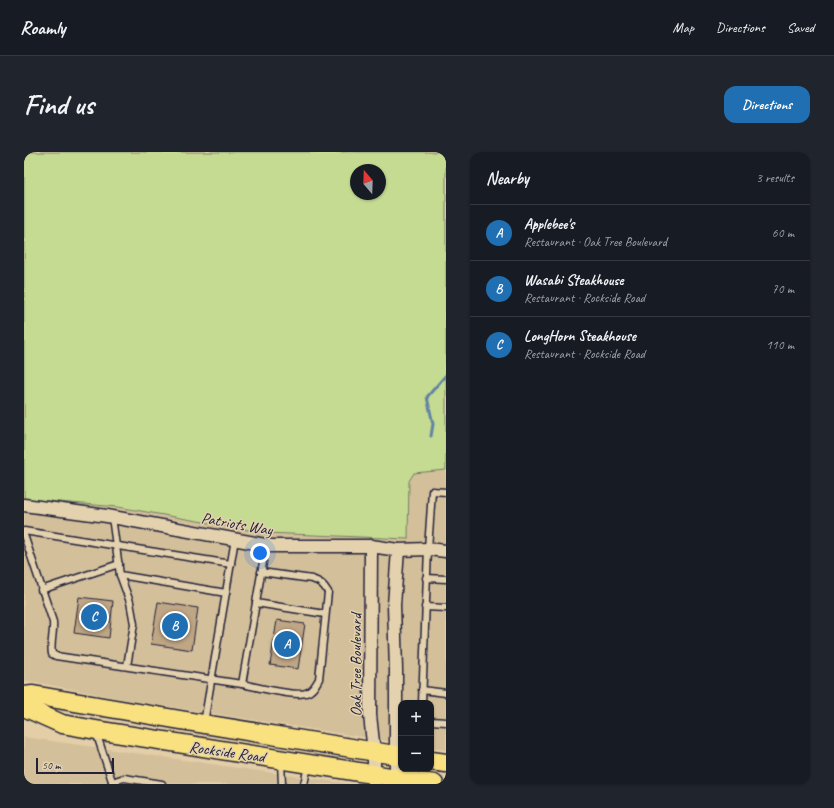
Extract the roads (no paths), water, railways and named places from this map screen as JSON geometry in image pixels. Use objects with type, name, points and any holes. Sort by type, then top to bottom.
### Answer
[{"type":"main road","name":"Rockside Road","points":[[24,696],[33,695],[398,755]]},
{"type":"main road","name":"Rockside Road","points":[[24,707],[62,724],[200,748],[281,759],[374,779],[434,784]]},
{"type":"main road","points":[[434,761],[446,763]]},
{"type":"street","name":"Patriots Way","points":[[24,505],[112,516],[266,545],[299,547],[371,546],[398,550],[428,549],[446,551]]},
{"type":"street","name":"Oak Tree Boulevard","points":[[371,546],[370,715],[374,752],[374,779]]},
{"type":"street","points":[[398,550],[394,605],[398,736]]},
{"type":"street","points":[[396,781],[398,764]]},
{"type":"lane","points":[[422,700],[426,578],[432,491],[446,492]]},
{"type":"lane","points":[[112,516],[120,575],[130,602],[134,624],[127,666]]},
{"type":"lane","points":[[24,531],[231,564]]},
{"type":"lane","points":[[24,535],[53,622],[52,654],[56,656],[294,693],[306,693],[313,688],[319,679],[328,592],[319,581],[261,572]]},
{"type":"lane","points":[[204,724],[235,539]]},
{"type":"lane","points":[[242,684],[266,545]]},
{"type":"lane","points":[[42,590],[119,564]]},
{"type":"lane","points":[[120,575],[226,593]]},
{"type":"lane","points":[[426,578],[446,579]]},
{"type":"lane","points":[[256,603],[325,614]]},
{"type":"lane","points":[[426,607],[446,608]]},
{"type":"lane","points":[[422,690],[446,693]]},
{"type":"lane","points":[[434,720],[446,722]]},
{"type":"lane","points":[[96,730],[112,783],[124,778],[162,784]]},
{"type":"lane","points":[[281,759],[282,784]]},
{"type":"lane","points":[[304,784],[308,765]]},
{"type":"waterway","points":[[431,436],[433,424],[427,397],[446,375]]},
{"type":"place","name":"LongHorn Steakhouse","points":[[94,617]]},
{"type":"place","name":"Wasabi Steakhouse","points":[[175,626]]},
{"type":"place","name":"Applebee's","points":[[287,644]]}]
